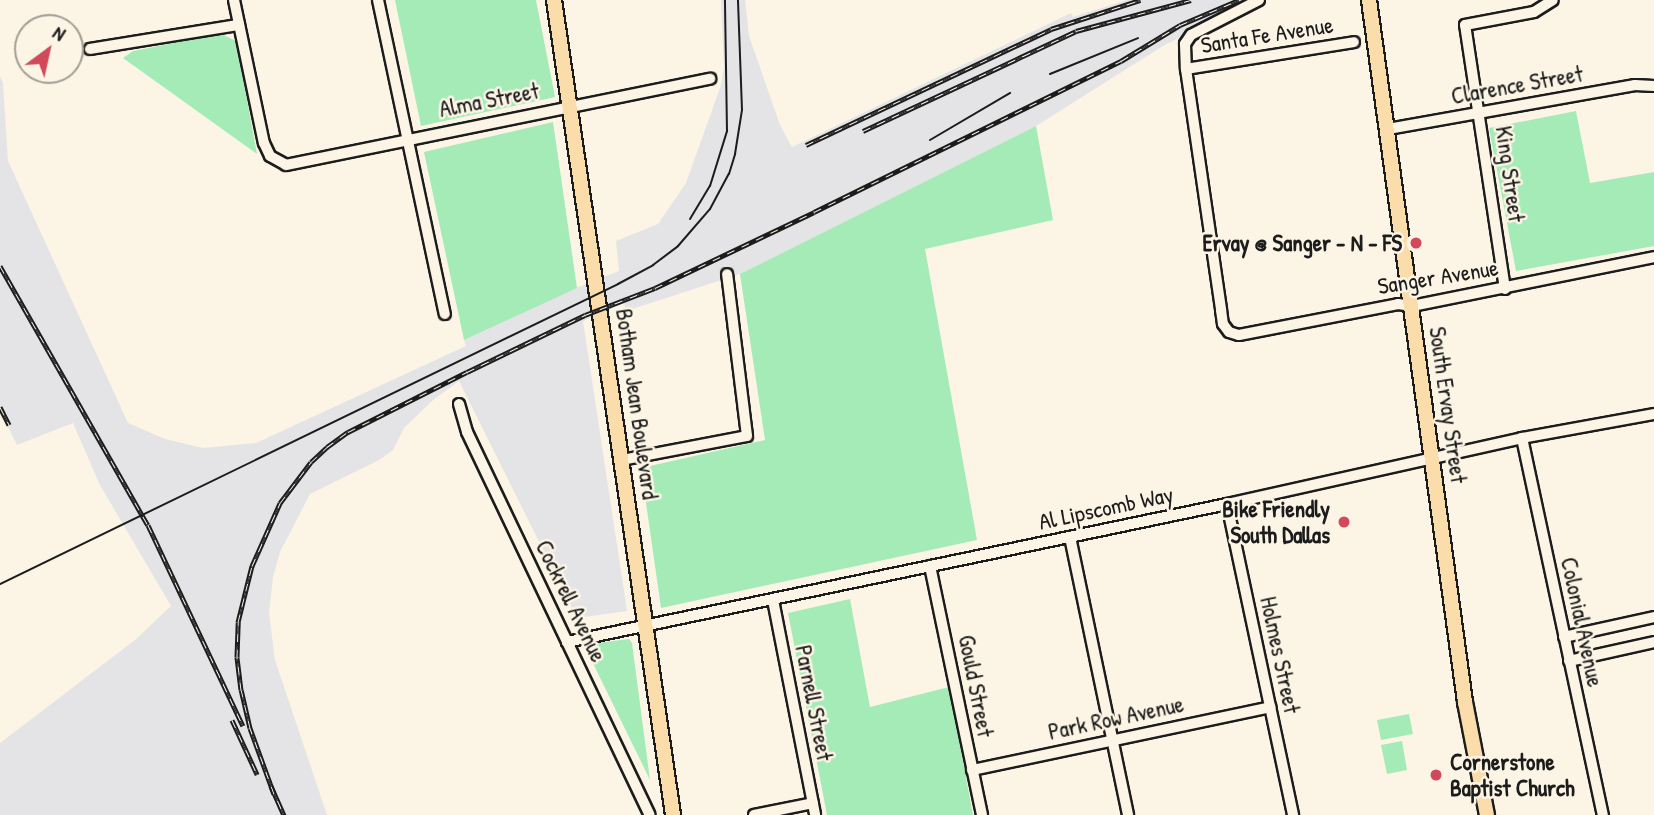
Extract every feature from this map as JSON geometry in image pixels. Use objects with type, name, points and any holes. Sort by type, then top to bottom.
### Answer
[{"type":"main road","name":"Botham Jean Boulevard","points":[[554,0],[673,815]]},
{"type":"main road","name":"South Ervay Street","points":[[1369,0],[1465,702],[1487,815]]},
{"type":"street","points":[[90,49],[239,24],[234,0]]},
{"type":"street","points":[[378,0],[445,314]]},
{"type":"street","points":[[1186,69],[1185,44],[1191,35],[1259,0]]},
{"type":"street","name":"King Street","points":[[1505,289],[1465,25],[1534,12],[1553,0]]},
{"type":"street","name":"Alma Street","points":[[239,24],[264,143],[270,156],[278,163],[286,165],[571,105],[710,79]]},
{"type":"street","name":"Santa Fe Avenue","points":[[1186,69],[1354,42]]},
{"type":"street","name":"Sanger Avenue","points":[[1186,69],[1223,324],[1229,332],[1239,335],[1398,304],[1412,306],[1654,257]]},
{"type":"street","name":"Clarence Street","points":[[1388,129],[1635,85],[1654,86]]},
{"type":"street","points":[[622,460],[747,436],[727,274]]},
{"type":"street","name":"Cockrell Avenue","points":[[459,404],[467,432],[650,815]]},
{"type":"street","name":"Al Lipscomb Way","points":[[567,642],[1227,504],[1431,457],[1654,414]]},
{"type":"street","name":"Colonial Avenue","points":[[1522,438],[1603,815]]},
{"type":"street","name":"Holmes Street","points":[[1227,504],[1293,815]]},
{"type":"street","points":[[1070,537],[1128,815]]},
{"type":"street","name":"Gould Street","points":[[930,566],[982,815]]},
{"type":"street","name":"Parnell Street","points":[[773,600],[814,809]]},
{"type":"street","points":[[1564,637],[1654,617]]},
{"type":"street","points":[[1569,661],[1654,642]]},
{"type":"street","name":"Park Row Avenue","points":[[972,770],[1270,707]]},
{"type":"street","points":[[754,815],[814,809]]},
{"type":"shaded area","points":[[721,0],[745,0],[749,36],[780,125],[792,147],[1071,13],[1073,17],[1127,0],[1251,0],[1163,46],[1036,126],[740,274],[626,311],[624,303],[583,321],[627,611],[577,618],[459,381],[432,401],[404,428],[393,450],[379,460],[310,494],[280,552],[273,577],[269,613],[275,660],[327,815],[0,815],[0,743],[135,640],[171,606],[100,485],[73,423],[17,445],[0,411],[0,76],[3,83],[8,161],[128,423],[165,439],[203,448],[256,443],[466,346],[464,340],[561,294],[619,271],[616,241],[658,224],[686,183],[721,85],[724,67]]},
{"type":"green space","points":[[395,0],[536,0],[555,97],[421,126]]},
{"type":"green space","points":[[221,34],[236,41],[257,154],[123,58],[133,51]]},
{"type":"green space","points":[[1576,111],[1590,183],[1654,172],[1654,246],[1516,271],[1489,128]]},
{"type":"green space","points":[[553,122],[577,288],[464,340],[424,152]]},
{"type":"green space","points":[[1036,126],[1053,220],[925,249],[977,540],[661,608],[641,468],[765,440],[740,274]]},
{"type":"green space","points":[[850,599],[870,707],[949,687],[973,815],[827,815],[788,613]]},
{"type":"green space","points":[[629,639],[632,643],[650,780],[588,653],[590,646],[597,643]]},
{"type":"green space","points":[[1409,714],[1413,734],[1381,740],[1377,720]]},
{"type":"green space","points":[[1402,741],[1407,770],[1387,774],[1381,745]]},
{"type":"tram line","points":[[690,219],[710,186],[727,131],[725,0]]},
{"type":"tram line","points":[[0,584],[618,284],[653,265],[678,246],[710,209],[729,174],[735,154],[742,110],[738,0]]},
{"type":"tram line","points":[[1050,74],[1138,38]]},
{"type":"tram line","points":[[930,140],[1010,93]]},
{"type":"railway","points":[[806,145],[1051,29],[1140,0]]},
{"type":"railway","points":[[863,131],[1076,31],[1191,0]]},
{"type":"railway","points":[[274,794],[250,728],[241,690],[237,657],[238,622],[252,566],[280,503],[311,462],[327,447],[348,432],[467,372],[585,315],[655,288],[814,212],[1121,61],[1180,25],[1239,0]]},
{"type":"railway","points":[[0,266],[148,525],[243,726]]},
{"type":"railway","points":[[0,407],[9,425]]},
{"type":"railway","points":[[232,720],[257,774]]},
{"type":"railway","points":[[271,786],[284,815]]},
{"type":"place","name":"Ervay @ Sanger - N - FS","points":[[1416,243]]},
{"type":"place","name":"Bike Friendly South Dallas","points":[[1344,522]]},
{"type":"place","name":"Cornerstone Baptist Church","points":[[1436,775]]}]
